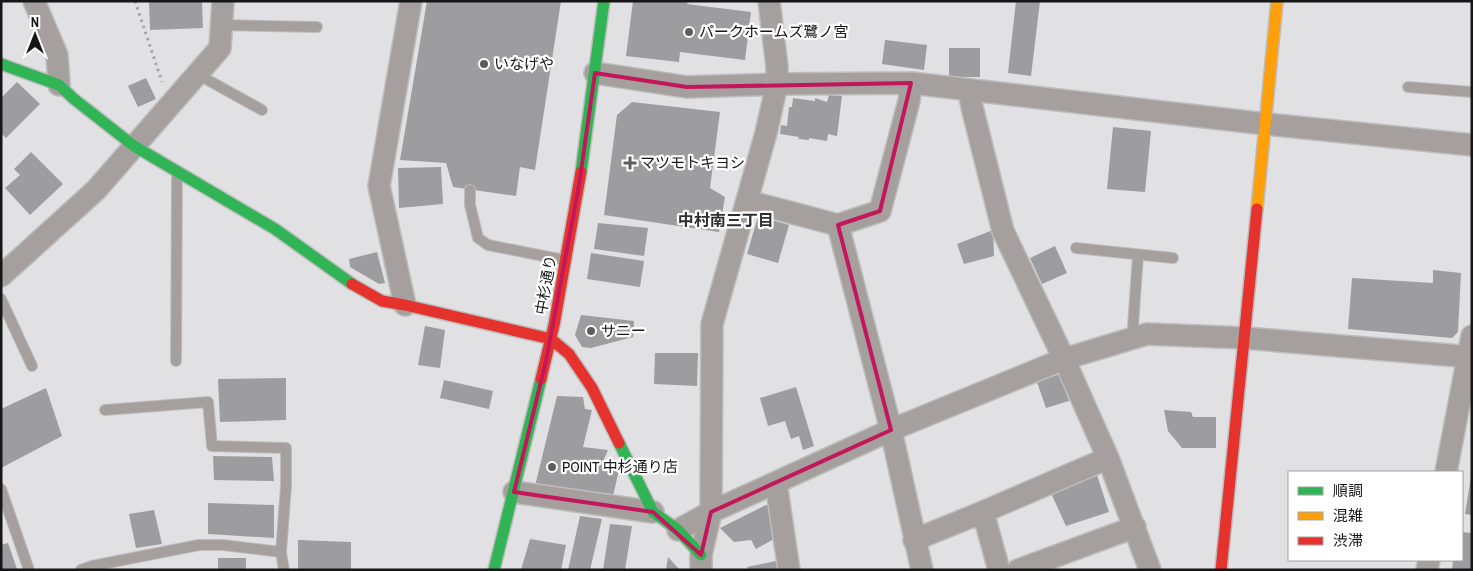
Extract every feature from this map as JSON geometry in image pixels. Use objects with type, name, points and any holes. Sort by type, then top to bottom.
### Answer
[{"type":"street","points":[[34,1],[57,55],[59,86]]},
{"type":"street","points":[[1,276],[96,190],[220,48],[223,1]]},
{"type":"street","points":[[405,305],[379,186],[411,1]]},
{"type":"street","name":"中杉通り","points":[[494,570],[551,339],[579,185],[604,1]]},
{"type":"street","points":[[701,562],[710,512],[712,324],[766,133],[776,84],[777,66],[768,1]]},
{"type":"street","points":[[1221,570],[1277,1]]},
{"type":"street","points":[[7,68],[59,86],[134,146],[275,229],[355,286],[382,301],[551,339],[569,354],[592,388],[654,512],[678,530],[701,562]]},
{"type":"street","points":[[595,73],[687,87],[911,83],[1266,124],[1472,145]]},
{"type":"street","points":[[747,201],[838,225],[880,211],[909,101],[911,83]]},
{"type":"street","points":[[969,91],[1003,231],[1064,358],[1108,458],[1150,570]]},
{"type":"street","points":[[838,225],[891,430],[922,570]]},
{"type":"street","points":[[678,530],[710,512],[891,430],[1064,358],[1136,336],[1147,334],[1245,338],[1470,357]]},
{"type":"street","points":[[1446,471],[1470,357],[1472,336]]},
{"type":"street","points":[[914,540],[1108,458]]},
{"type":"street","points":[[776,483],[789,570]]},
{"type":"street","points":[[514,492],[654,512]]},
{"type":"street","points":[[983,512],[999,570]]},
{"type":"street","points":[[1018,570],[1135,527]]},
{"type":"lane","points":[[221,25],[317,27]]},
{"type":"lane","points":[[197,74],[262,110]]},
{"type":"lane","points":[[1408,87],[1472,92]]},
{"type":"lane","points":[[176,361],[177,172]]},
{"type":"lane","points":[[470,190],[470,205],[478,238],[488,246],[566,260]]},
{"type":"lane","points":[[1076,248],[1174,258]]},
{"type":"lane","points":[[1136,336],[1133,326],[1138,254]]},
{"type":"lane","points":[[1,299],[32,366]]},
{"type":"lane","points":[[105,410],[208,402],[212,446],[286,448],[286,486],[281,552],[284,570]]},
{"type":"lane","points":[[1,489],[29,570]]},
{"type":"lane","points":[[81,570],[199,545],[223,545],[281,552]]},
{"type":"path","points":[[135,1],[166,94],[173,102]]},
{"type":"highlighted area","points":[[595,73],[687,87],[911,83],[880,211],[838,225],[891,430],[711,512],[701,555],[653,512],[514,492],[546,361],[579,185]]},
{"type":"building","points":[[149,1],[202,1],[203,28],[150,30]]},
{"type":"building","name":"いなげや","points":[[427,1],[561,1],[535,170],[520,167],[516,196],[453,187],[446,163],[400,160]]},
{"type":"building","name":"パークホームズ鷺ノ宮","points":[[633,1],[688,1],[687,4],[751,12],[745,60],[680,52],[679,62],[626,56]]},
{"type":"building","points":[[1016,1],[1040,1],[1031,76],[1008,73]]},
{"type":"building","points":[[885,40],[927,45],[924,70],[882,64]]},
{"type":"building","points":[[949,48],[980,48],[980,77],[949,77]]},
{"type":"building","points":[[146,78],[156,99],[138,107],[128,86]]},
{"type":"building","points":[[17,82],[40,104],[6,138],[1,133],[1,98]]},
{"type":"building","points":[[829,95],[842,96],[837,136],[828,134],[827,141],[809,138],[809,140],[798,139],[799,137],[780,134],[781,125],[787,126],[789,107],[792,107],[793,98],[815,101],[815,98],[827,102]]},
{"type":"building","points":[[632,102],[720,112],[710,188],[725,197],[719,232],[604,215],[617,115]]},
{"type":"building","points":[[1113,127],[1151,131],[1145,192],[1107,189]]},
{"type":"building","points":[[31,152],[63,184],[30,215],[5,188],[20,175],[14,169]]},
{"type":"building","points":[[441,167],[443,204],[399,208],[398,168]]},
{"type":"building","points":[[758,216],[789,225],[778,263],[747,254]]},
{"type":"building","points":[[598,223],[648,228],[644,256],[594,249]]},
{"type":"building","points":[[993,230],[994,256],[964,264],[957,244]]},
{"type":"building","points":[[1055,246],[1067,273],[1042,284],[1030,258]]},
{"type":"building","points":[[377,252],[385,283],[379,284],[350,267],[349,259]]},
{"type":"building","points":[[591,253],[644,261],[640,287],[587,279]]},
{"type":"building","points":[[1433,270],[1461,273],[1458,332],[1452,338],[1348,329],[1352,278],[1433,283]]},
{"type":"building","points":[[581,315],[634,321],[633,337],[591,348],[582,347],[575,335]]},
{"type":"building","points":[[425,326],[445,330],[440,368],[418,365]]},
{"type":"building","points":[[655,353],[698,353],[697,386],[654,384]]},
{"type":"building","points":[[1060,374],[1069,401],[1046,408],[1037,382]]},
{"type":"building","points":[[286,378],[286,420],[220,422],[218,379]]},
{"type":"building","points":[[444,380],[493,391],[489,409],[440,398]]},
{"type":"building","points":[[796,387],[814,446],[803,450],[799,436],[791,439],[785,421],[768,426],[760,398]]},
{"type":"building","points":[[46,388],[62,436],[1,468],[1,409]]},
{"type":"building","points":[[557,396],[583,397],[585,409],[592,410],[583,447],[608,450],[602,464],[619,470],[613,496],[535,486]]},
{"type":"building","points":[[1164,410],[1191,412],[1193,417],[1216,417],[1216,448],[1182,448],[1168,431]]},
{"type":"building","points":[[213,456],[272,457],[274,481],[214,480]]},
{"type":"building","points":[[1097,475],[1109,512],[1066,526],[1050,491]]},
{"type":"building","points":[[1472,477],[1472,515],[1465,514]]},
{"type":"building","points":[[208,503],[274,505],[274,538],[208,534]]},
{"type":"building","points":[[768,504],[774,539],[756,549],[751,540],[734,542],[720,528]]},
{"type":"building","points":[[154,510],[162,544],[136,548],[129,514]]},
{"type":"building","points":[[580,516],[602,519],[590,570],[568,570]]},
{"type":"building","points":[[610,524],[632,526],[625,570],[603,570]]},
{"type":"building","points":[[1463,532],[1472,533],[1472,570],[1452,570],[1453,561],[1463,561]]},
{"type":"building","points":[[530,539],[566,545],[561,570],[521,570]]},
{"type":"building","points":[[298,540],[351,542],[351,570],[298,570]]},
{"type":"building","points":[[8,543],[17,569],[1,570],[1,545]]},
{"type":"building","points":[[668,557],[680,570],[666,570]]},
{"type":"building","points":[[218,558],[246,558],[246,570],[218,570]]},
{"type":"building","points":[[776,561],[778,570],[748,570],[747,567]]},
{"type":"traffic: fast","points":[[581,172],[604,1]]},
{"type":"traffic: fast","points":[[1,64],[59,85],[134,146],[275,229],[352,284]]},
{"type":"traffic: fast","points":[[494,570],[541,379]]},
{"type":"traffic: fast","points":[[619,443],[653,512],[678,530],[701,555]]},
{"type":"traffic: slow","points":[[1257,209],[1277,1]]},
{"type":"traffic: jam","points":[[541,379],[554,325],[581,172]]},
{"type":"traffic: jam","points":[[1221,570],[1257,209]]},
{"type":"traffic: jam","points":[[352,284],[382,301],[551,339],[569,354],[592,388],[619,443]]},
{"type":"place","name":"パークホームズ鷺ノ宮","points":[[689,32]]},
{"type":"place","name":"いなげや","points":[[484,64]]},
{"type":"place","name":"マツモトキヨシ","points":[[630,163]]},
{"type":"place","name":"サニー","points":[[591,331]]},
{"type":"place","name":"POINT 中杉通り店","points":[[552,467]]},
{"type":"district","name":"中村南三丁目","points":[[726,220]]}]
